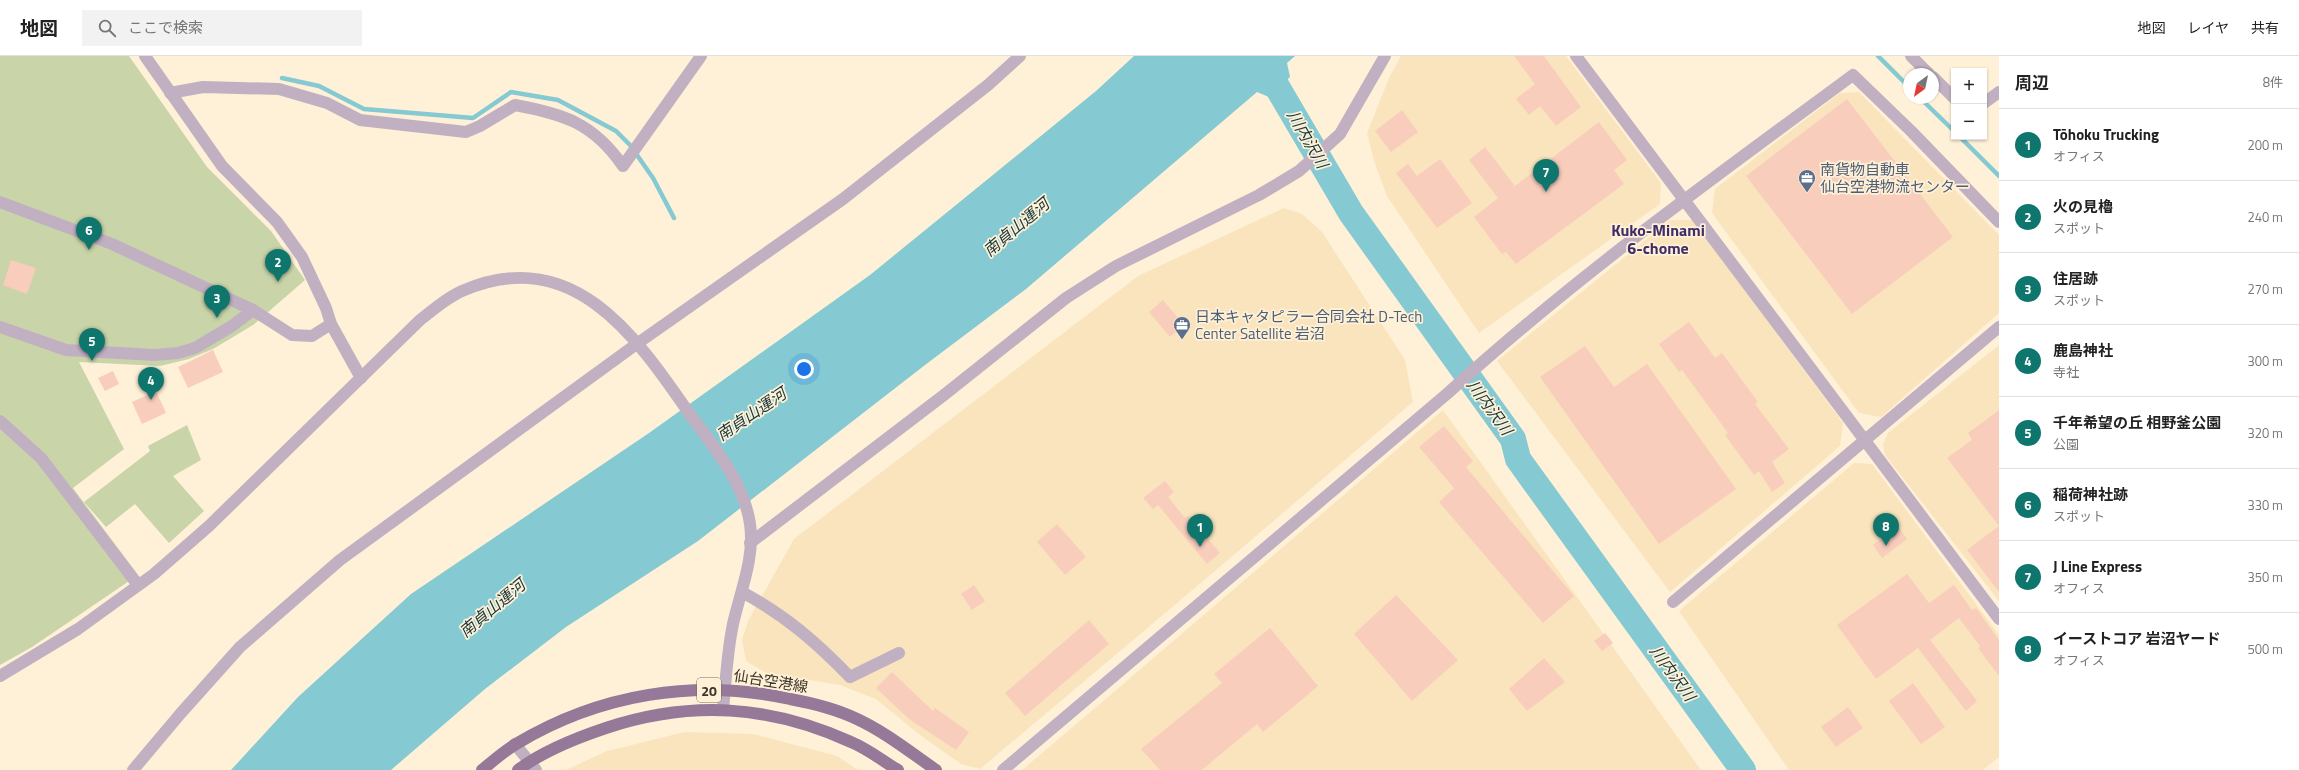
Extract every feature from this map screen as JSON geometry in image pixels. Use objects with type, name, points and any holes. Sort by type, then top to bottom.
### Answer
[{"type":"main road","name":"仙台空港線","points":[[482,770],[515,744],[570,716],[608,703],[657,692],[725,690],[763,693],[812,703],[856,719],[886,735],[936,770]]},
{"type":"main road","name":"20","points":[[518,770],[533,766],[584,735],[621,723],[689,710],[723,709],[759,713],[807,724],[853,742],[898,770]]},
{"type":"street","points":[[145,56],[222,166],[277,222],[302,257],[326,308],[331,324],[361,378]]},
{"type":"street","points":[[170,93],[203,87],[279,89],[327,103],[360,120],[466,132],[480,126],[515,105],[561,115],[588,129],[612,150],[623,166],[701,56]]},
{"type":"street","points":[[133,770],[240,647],[340,560],[638,343],[843,199],[988,85],[1020,56]]},
{"type":"street","points":[[750,543],[944,395],[1066,298],[1123,263],[1259,195],[1299,171],[1340,134],[1384,56]]},
{"type":"street","points":[[1576,56],[1685,199],[1999,619]]},
{"type":"street","points":[[1911,56],[1923,68]]},
{"type":"street","points":[[1003,770],[1475,368],[1685,199],[1853,75],[1911,131],[1999,222]]},
{"type":"street","points":[[1939,83],[1951,95]]},
{"type":"street","points":[[1987,101],[1999,92]]},
{"type":"street","points":[[0,202],[112,244],[253,310],[292,335],[301,337],[312,336],[320,333],[331,324]]},
{"type":"street","points":[[0,676],[78,629],[138,585],[209,526],[419,321],[445,301],[461,291],[504,279],[532,279],[566,286],[590,298],[609,313],[638,343],[676,393],[724,462],[741,492],[751,524],[749,560],[733,625],[723,709]]},
{"type":"street","points":[[0,327],[66,350],[155,355],[178,353],[195,348],[232,326],[253,310]]},
{"type":"street","points":[[1673,602],[1999,327]]},
{"type":"street","points":[[0,421],[41,458],[138,585]]},
{"type":"street","points":[[742,592],[784,617],[817,643],[850,677],[899,653]]},
{"type":"street","points":[[515,744],[533,766]]},
{"type":"shaded area","points":[[1401,56],[1566,56],[1661,183],[1660,204],[1479,333],[1387,196],[1375,164],[1367,133],[1389,78]]},
{"type":"shaded area","points":[[1859,92],[1999,235],[1999,313],[1881,417],[1859,413],[1712,213],[1715,189],[1840,93]]},
{"type":"shaded area","points":[[1284,208],[1302,214],[1322,232],[1405,360],[1413,402],[980,769],[961,764],[920,735],[876,699],[840,685],[766,673],[746,661],[742,640],[748,621],[794,539],[1138,276]]},
{"type":"shaded area","points":[[1670,220],[1693,220],[1843,423],[1840,446],[1670,592],[1497,361]]},
{"type":"shaded area","points":[[1999,345],[1999,601],[1885,455],[1883,444],[1888,433]]},
{"type":"shaded area","points":[[1443,410],[1701,770],[1022,770],[1081,720]]},
{"type":"shaded area","points":[[1854,463],[1872,464],[1999,635],[1999,757],[1983,770],[1789,770],[1679,611]]},
{"type":"shaded area","points":[[685,732],[753,734],[837,756],[858,770],[566,770],[607,751]]},
{"type":"green space","points":[[0,56],[129,56],[207,167],[271,231],[305,280],[253,325],[213,349],[189,359],[160,366],[79,362],[124,449],[73,488],[138,575],[32,647],[0,665]]},
{"type":"green space","points":[[187,425],[201,460],[173,476],[204,511],[169,543],[135,504],[106,527],[84,502],[150,451],[148,446]]},
{"type":"water","name":"南貞山運河","points":[[1134,56],[1295,56],[1287,63],[1290,77],[1269,97],[1257,92],[1026,289],[925,365],[698,541],[566,627],[485,689],[391,770],[231,770],[298,697],[411,594],[649,433],[870,275],[1096,91]]},
{"type":"building","points":[[1514,56],[1544,56],[1581,107],[1556,126],[1540,106],[1529,115],[1516,99],[1535,84]]},
{"type":"building","points":[[1847,99],[1953,237],[1852,314],[1746,176]]},
{"type":"building","points":[[1402,110],[1418,132],[1391,152],[1375,131]]},
{"type":"building","points":[[1599,122],[1627,160],[1614,170],[1624,184],[1516,264],[1506,252],[1502,254],[1474,217],[1498,198],[1469,160],[1485,147],[1515,186]]},
{"type":"building","points":[[1440,159],[1472,203],[1437,228],[1396,173],[1408,164],[1417,176]]},
{"type":"building","points":[[11,260],[36,268],[27,294],[3,285]]},
{"type":"building","points":[[1163,300],[1184,325],[1170,337],[1149,312]]},
{"type":"building","points":[[1689,322],[1715,358],[1722,353],[1758,402],[1755,404],[1789,449],[1772,462],[1785,483],[1772,492],[1759,471],[1754,475],[1725,435],[1728,433],[1682,370],[1679,372],[1659,344]]},
{"type":"building","points":[[1585,346],[1614,387],[1647,364],[1736,489],[1659,544],[1540,377]]},
{"type":"building","points":[[213,350],[223,372],[188,388],[178,367]]},
{"type":"building","points":[[113,371],[119,384],[105,391],[98,378]]},
{"type":"building","points":[[156,391],[166,413],[142,424],[132,402]]},
{"type":"building","points":[[1999,410],[1999,526],[1947,458],[1972,440],[1968,433]]},
{"type":"building","points":[[1444,426],[1473,461],[1466,467],[1574,596],[1543,623],[1439,502],[1454,488],[1419,447]]},
{"type":"building","points":[[1165,481],[1174,492],[1168,497],[1185,518],[1188,516],[1220,553],[1207,564],[1158,505],[1153,509],[1143,498]]},
{"type":"building","points":[[1057,524],[1086,557],[1065,575],[1037,542]]},
{"type":"building","points":[[1999,526],[1999,592],[1967,550]]},
{"type":"building","points":[[1898,527],[1907,539],[1882,558],[1873,545]]},
{"type":"building","points":[[1907,574],[1929,603],[1954,585],[1972,610],[1976,608],[1999,640],[1999,676],[1978,648],[1980,646],[1959,618],[1930,640],[1977,701],[1966,711],[1918,648],[1876,679],[1837,625]]},
{"type":"building","points":[[974,585],[985,601],[972,610],[961,594]]},
{"type":"building","points":[[1396,595],[1458,660],[1412,701],[1354,634]]},
{"type":"building","points":[[1089,620],[1109,644],[1025,716],[1005,693]]},
{"type":"building","points":[[1270,628],[1318,686],[1263,732],[1257,724],[1202,770],[1160,770],[1141,749],[1222,683],[1214,674]]},
{"type":"building","points":[[1605,633],[1613,643],[1602,651],[1594,641]]},
{"type":"building","points":[[1544,658],[1565,682],[1527,711],[1509,689]]},
{"type":"building","points":[[892,672],[933,711],[935,708],[969,732],[956,750],[909,719],[876,688]]},
{"type":"building","points":[[1913,683],[1945,727],[1921,744],[1889,701]]},
{"type":"building","points":[[1848,707],[1863,728],[1836,747],[1821,727]]},
{"type":"waterway","name":"川内沢川","points":[[1259,56],[1351,213],[1513,439],[1518,459],[1743,770]]},
{"type":"waterway","points":[[1878,56],[1903,81]]},
{"type":"waterway","points":[[282,78],[319,86],[364,109],[473,118],[511,92],[558,100],[616,131],[630,145],[653,178],[674,218]]},
{"type":"waterway","points":[[1926,104],[1951,128]]},
{"type":"waterway","points":[[1963,140],[1999,176]]},
{"type":"place","name":"J Line Express","points":[[1546,192]]},
{"type":"place","name":"南貨物自動車 仙台空港物流センター","points":[[1807,193]]},
{"type":"place","name":"稲荷神社跡","points":[[89,250]]},
{"type":"place","name":"火の見櫓","points":[[278,282]]},
{"type":"place","name":"住居跡","points":[[217,318]]},
{"type":"place","name":"日本キャタピラー合同会社 D-Tech Center Satellite 岩沼","points":[[1182,340]]},
{"type":"place","name":"千年希望の丘 相野釜公園","points":[[92,361]]},
{"type":"place","name":"鹿島神社","points":[[151,400]]},
{"type":"place","name":"イーストコア 岩沼ヤード","points":[[1886,546]]},
{"type":"place","name":"Tōhoku Trucking","points":[[1200,547]]},
{"type":"district","name":"Kuko-Minami 6-chome","points":[[1658,239]]}]
